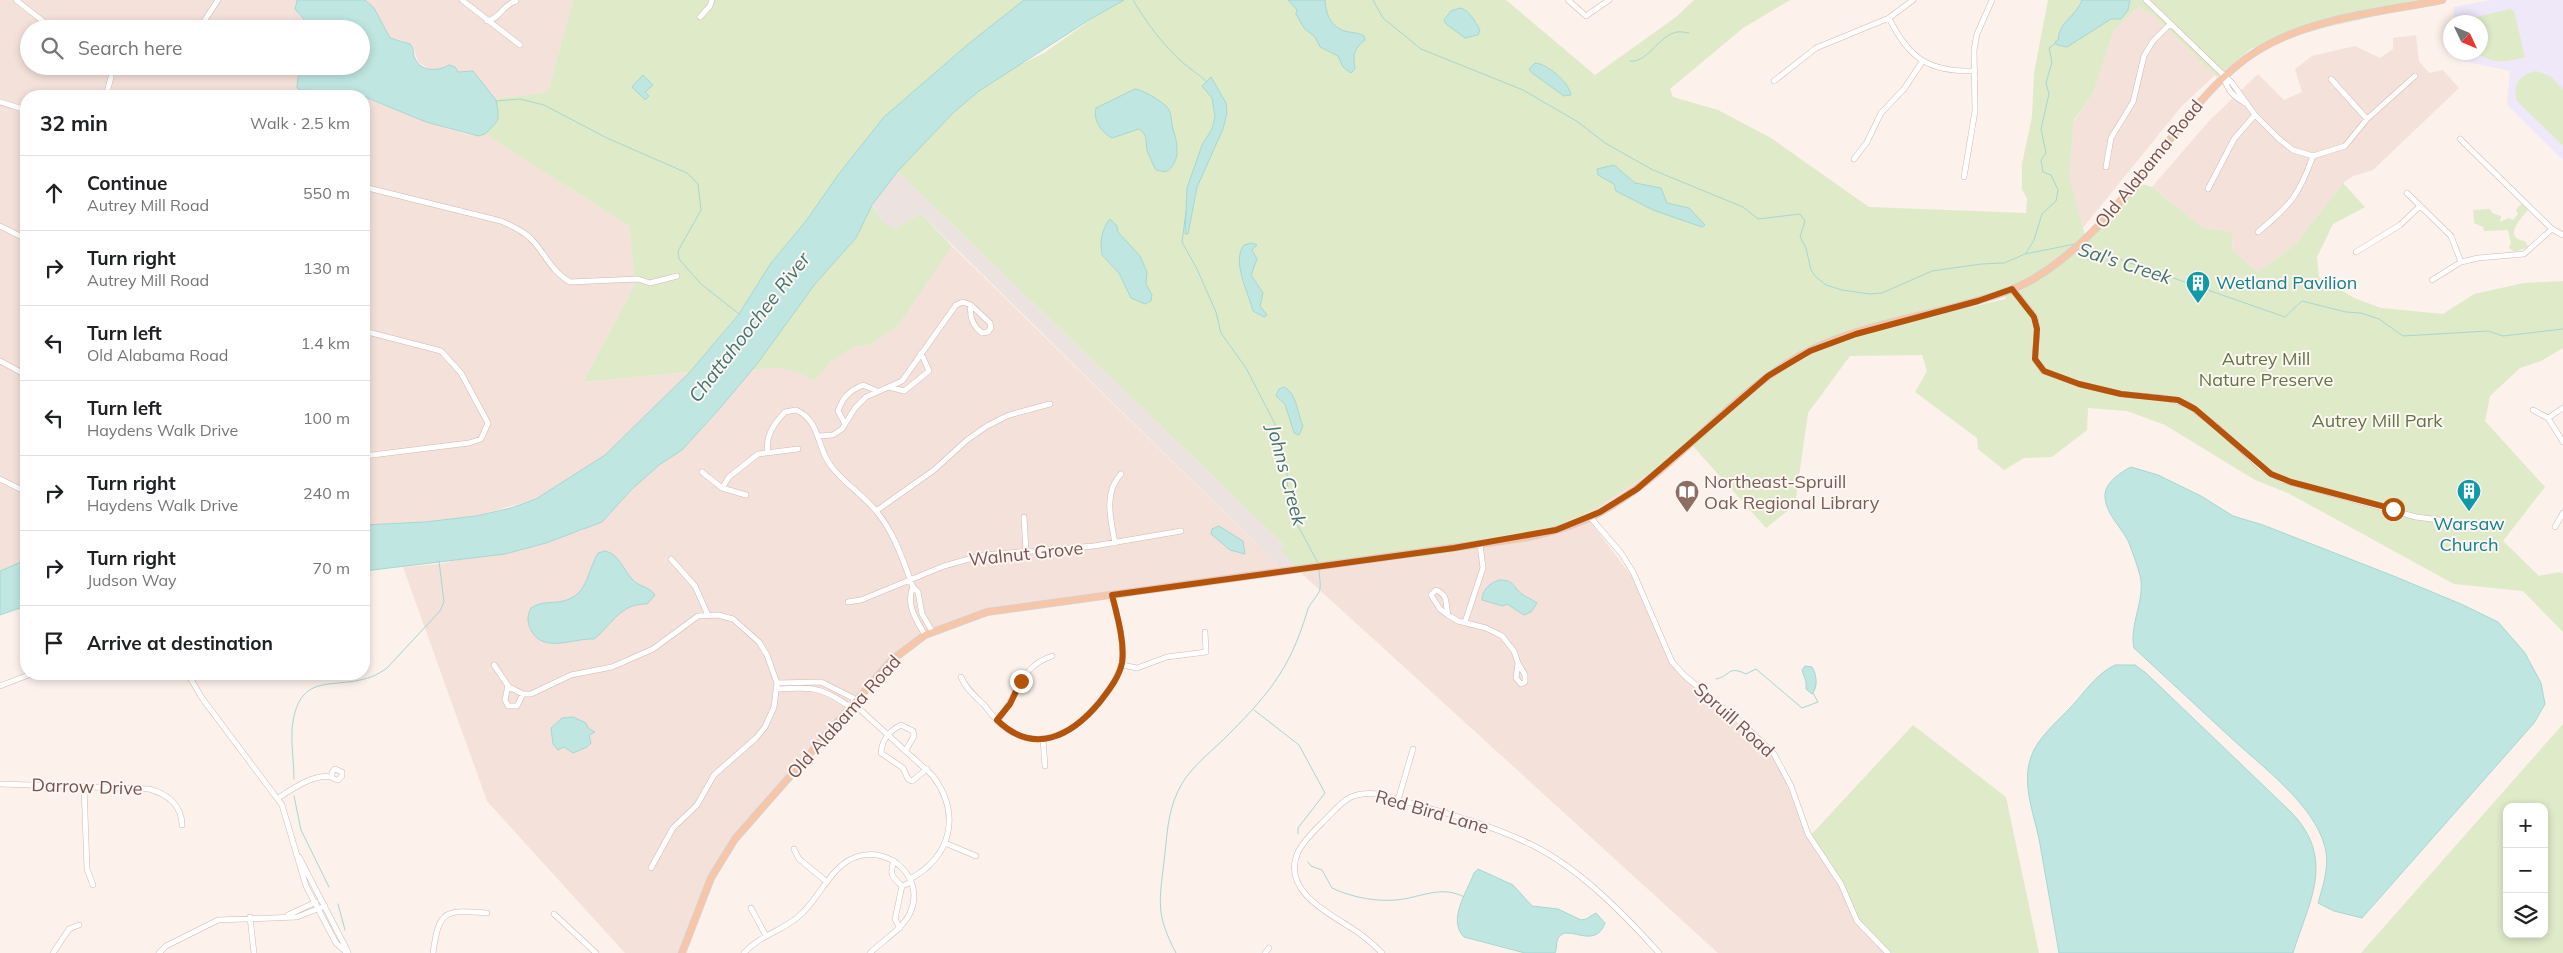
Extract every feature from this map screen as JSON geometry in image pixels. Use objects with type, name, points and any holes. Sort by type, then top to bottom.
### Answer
[{"type":"main road","name":"Old Alabama Road","points":[[682,953],[711,878],[730,846],[855,705],[892,660],[925,635],[987,612],[1303,570],[1480,544],[1540,534],[1590,517],[1637,489],[1768,376],[1810,351],[1856,334],[1978,301],[2012,289],[2054,266],[2090,236],[2203,98],[2224,76],[2258,50],[2298,31],[2325,23],[2442,0]]},
{"type":"street","points":[[16,0],[40,20]]},
{"type":"street","points":[[206,20],[218,0]]},
{"type":"street","points":[[462,0],[520,45]]},
{"type":"street","points":[[700,17],[710,6],[712,0]]},
{"type":"street","points":[[1568,0],[1586,16],[1609,0]]},
{"type":"street","points":[[1774,81],[1821,45],[1889,18],[1913,0]]},
{"type":"street","points":[[1964,177],[1975,111],[1976,34],[1992,0]]},
{"type":"street","points":[[2146,0],[2224,76],[2227,88],[2245,103],[2285,145],[2293,150],[2313,156],[2338,150],[2345,146],[2367,119],[2415,76]]},
{"type":"street","points":[[487,21],[492,20],[504,7],[516,2]]},
{"type":"street","points":[[1889,18],[1902,43],[1922,62],[1945,70],[1975,71]]},
{"type":"street","points":[[2106,167],[2111,138],[2133,102],[2144,56],[2154,41],[2170,24]]},
{"type":"street","points":[[1854,158],[1867,142],[1881,112],[1904,90],[1922,62]]},
{"type":"street","points":[[108,90],[112,77]]},
{"type":"street","points":[[2331,79],[2367,119]]},
{"type":"street","points":[[0,102],[20,108]]},
{"type":"street","points":[[2208,189],[2234,139],[2256,115]]},
{"type":"street","points":[[2460,139],[2552,229],[2563,235]]},
{"type":"street","points":[[2258,232],[2282,213],[2301,189],[2313,156]]},
{"type":"street","points":[[370,188],[501,221],[521,230],[534,242],[561,276],[570,282],[638,279],[650,283],[677,276]]},
{"type":"street","points":[[2407,193],[2451,236],[2461,262]]},
{"type":"street","points":[[2356,252],[2400,226],[2420,206]]},
{"type":"street","points":[[0,226],[20,236]]},
{"type":"street","points":[[2432,280],[2461,262],[2478,258],[2524,254],[2552,229]]},
{"type":"street","points":[[2012,289],[2034,317],[2037,329],[2035,359],[2044,371],[2079,384],[2130,395],[2165,398],[2187,404],[2216,426],[2260,466],[2282,480],[2416,517],[2456,522],[2470,526]]},
{"type":"street","points":[[818,436],[833,435],[845,424],[860,402],[877,391],[902,381],[912,370],[921,353],[956,304],[963,302],[971,305],[990,323],[991,328],[988,332],[982,333],[974,324],[970,315],[971,305]]},
{"type":"street","points":[[370,333],[441,351],[462,373],[488,423],[481,438],[469,444],[370,455]]},
{"type":"street","points":[[888,386],[904,391],[928,371],[921,353]]},
{"type":"street","points":[[0,361],[20,372]]},
{"type":"street","points":[[845,424],[838,411],[842,400],[852,390],[863,385],[877,391]]},
{"type":"street","points":[[876,511],[927,475],[967,440],[988,426],[1009,415],[1050,404]]},
{"type":"street","points":[[2548,418],[2563,408]]},
{"type":"street","points":[[768,452],[767,442],[769,434],[780,416],[788,410],[796,410],[808,417],[815,426],[822,453],[831,467],[876,511],[892,534],[913,587],[918,592],[922,614],[932,632]]},
{"type":"street","points":[[2533,410],[2548,418],[2563,442]]},
{"type":"street","points":[[722,488],[729,477],[758,454],[798,450]]},
{"type":"street","points":[[702,472],[722,488],[746,495]]},
{"type":"street","points":[[1115,543],[1109,507],[1114,484],[1120,474]]},
{"type":"street","points":[[0,479],[20,489]]},
{"type":"street","points":[[2555,527],[2563,513]]},
{"type":"street","points":[[1024,517],[1026,551]]},
{"type":"street","name":"Spruill Road","points":[[1590,517],[1621,552],[1634,572],[1672,662],[1684,676],[1746,726],[1774,754],[1791,786],[1808,834],[1841,884],[1858,921],[1888,953]]},
{"type":"street","name":"Walnut Grove","points":[[848,602],[861,600],[968,558],[1115,543],[1181,531]]},
{"type":"street","points":[[1465,622],[1482,568],[1480,544]]},
{"type":"street","points":[[671,559],[695,586],[707,613]]},
{"type":"street","points":[[913,587],[910,596],[911,607],[925,635]]},
{"type":"street","points":[[1448,615],[1448,600],[1443,593],[1436,590],[1431,595],[1433,601],[1448,615],[1502,636],[1514,651],[1518,663]]},
{"type":"street","points":[[961,677],[966,686],[997,720],[1017,735],[1043,739],[1060,735],[1083,721],[1112,687],[1122,665],[1118,620],[1112,595]]},
{"type":"street","points":[[494,665],[508,685],[523,694],[531,694],[571,675],[619,664],[653,649],[698,616],[707,613],[733,619],[759,642],[767,655],[777,683],[774,707],[765,727],[714,775],[697,805],[673,828],[651,868]]},
{"type":"street","points":[[1122,665],[1137,668],[1167,657],[1206,652],[1205,632]]},
{"type":"street","points":[[997,720],[1010,704],[1031,666],[1052,656]]},
{"type":"street","points":[[0,686],[20,678]]},
{"type":"street","points":[[192,680],[202,698],[278,798],[282,805],[303,879],[336,943],[348,953]]},
{"type":"street","points":[[777,683],[821,682],[853,698],[855,705],[927,769],[938,783],[948,804],[949,828],[945,843],[931,864],[902,886],[894,919],[900,928]]},
{"type":"street","points":[[508,685],[505,700],[508,706],[517,706],[523,694]]},
{"type":"street","points":[[777,689],[816,688],[837,696],[847,705],[855,705]]},
{"type":"street","points":[[837,696],[840,690]]},
{"type":"street","points":[[906,750],[914,736],[913,731],[901,725],[888,734],[882,745],[881,753],[903,768],[908,779],[912,781],[927,769]]},
{"type":"street","points":[[1043,739],[1045,766]]},
{"type":"street","points":[[1398,800],[1414,749]]},
{"type":"street","points":[[278,798],[302,784],[318,778],[332,777]]},
{"type":"street","name":"Darrow Drive","points":[[0,784],[156,790],[168,797],[180,810],[182,826]]},
{"type":"street","points":[[84,786],[87,870],[93,885]]},
{"type":"street","name":"Red Bird Lane","points":[[1382,953],[1367,939],[1312,901],[1304,893],[1298,880],[1295,861],[1299,850],[1310,835],[1348,797],[1368,793],[1398,800],[1505,833],[1547,853],[1590,885],[1659,953]]},
{"type":"street","points":[[945,843],[976,856]]},
{"type":"street","points":[[794,849],[798,859],[828,882]]},
{"type":"street","points":[[296,852],[348,953]]},
{"type":"street","points":[[744,953],[766,936],[799,916],[846,862],[854,858],[873,854],[894,861],[911,880],[914,900],[912,911],[900,928],[870,953]]},
{"type":"street","points":[[894,861],[890,870],[892,878],[902,886]]},
{"type":"street","points":[[285,916],[321,899]]},
{"type":"street","points":[[159,953],[166,946],[211,922],[226,918],[303,916],[325,906]]},
{"type":"street","points":[[751,908],[766,936]]},
{"type":"street","points":[[433,953],[436,929],[443,918],[449,913],[457,911],[487,913]]},
{"type":"street","points":[[554,914],[596,953]]},
{"type":"street","points":[[250,917],[254,953]]},
{"type":"street","points":[[52,953],[69,929],[79,925]]},
{"type":"shaded area","points":[[0,0],[297,0],[295,5],[298,14],[304,20],[20,20],[20,75],[302,75],[298,77],[307,90],[20,90],[20,563],[0,571]]},
{"type":"shaded area","points":[[365,0],[573,0],[548,92],[495,99],[473,71],[458,72],[444,68],[432,71],[418,62],[414,49],[404,41],[390,38],[374,8]]},
{"type":"shaded area","points":[[2491,0],[2563,0],[2563,160],[2507,105],[2510,71],[2458,60],[2488,60],[2488,15],[2454,15],[2453,7]]},
{"type":"shaded area","points":[[2139,7],[2155,17],[2215,75],[2181,107],[2082,229],[2069,177],[2074,121],[2093,94],[2114,30]]},
{"type":"shaded area","points":[[2416,35],[2419,61],[2429,73],[2443,70],[2459,88],[2373,170],[2353,176],[2343,183],[2295,245],[2257,272],[2232,249],[2233,234],[2203,228],[2152,187],[2209,121],[2258,74],[2284,100],[2302,92],[2295,69],[2312,56],[2355,46],[2380,58],[2393,49],[2393,38]]},
{"type":"shaded area","points":[[370,99],[426,122],[469,135],[478,136],[485,134],[629,226],[635,284],[583,382],[690,372],[605,455],[536,499],[476,516],[425,522],[370,525]]},
{"type":"shaded area","points":[[894,168],[1284,545],[1282,552],[1303,570],[1285,572],[921,214],[895,230],[882,221],[869,198]]},
{"type":"shaded area","points":[[952,246],[1285,572],[987,612],[960,621],[908,647],[738,835],[709,883],[683,953],[625,953],[487,801],[403,567],[440,564],[582,531],[645,474],[734,373],[782,367],[800,372],[814,381],[832,361],[853,347],[870,345],[898,326]]},
{"type":"shaded area","points":[[1692,444],[1589,520],[1553,531],[1599,507]]},
{"type":"shaded area","points":[[1589,520],[1634,579],[1676,666],[1771,754],[1788,779],[1809,837],[1887,953],[1718,953],[1301,573],[1350,561],[1426,557],[1487,547]]},
{"type":"green space","points":[[573,0],[1024,0],[967,45],[884,117],[838,175],[806,221],[771,263],[746,305],[690,372],[583,382],[635,284],[629,226],[485,134],[495,124],[495,99],[548,92]]},
{"type":"green space","points":[[1119,0],[1506,0],[1595,75],[1676,17],[1694,0],[1790,0],[1743,28],[1670,89],[1673,97],[1718,110],[1771,138],[1869,207],[2026,213],[2027,199],[2022,189],[2022,164],[2032,117],[2034,73],[2048,0],[2448,0],[2327,27],[2252,48],[2217,77],[2155,17],[2139,7],[2114,30],[2093,94],[2074,120],[2069,177],[2086,239],[2139,183],[2152,187],[2203,228],[2233,233],[2232,249],[2257,272],[2295,245],[2343,183],[2365,207],[2333,224],[2317,257],[2319,277],[2354,298],[2381,308],[2443,314],[2474,294],[2524,283],[2563,281],[2563,348],[2541,361],[2520,368],[2490,396],[2485,421],[2545,487],[2503,541],[2539,576],[2560,572],[2563,574],[2563,632],[2523,591],[2454,584],[2288,493],[2255,480],[2165,425],[2127,411],[2088,408],[2087,430],[2052,457],[2024,458],[2004,470],[1978,449],[1977,438],[1915,392],[1927,371],[1922,355],[1850,356],[1808,413],[1795,505],[1766,528],[1692,445],[1599,507],[1553,531],[1487,547],[1426,557],[1350,561],[1301,573],[1281,551],[1284,545],[894,168],[969,95],[1003,73],[1044,53]],"holes":[[[2004,293],[2006,299],[1949,312]]]},
{"type":"green space","points":[[2510,9],[2514,11],[2525,57],[2500,61],[2488,59],[2488,15],[2485,15]]},
{"type":"green space","points":[[2536,71],[2550,76],[2563,89],[2563,146],[2517,101],[2516,90],[2519,81],[2530,72]]},
{"type":"green space","points":[[870,201],[882,221],[895,229],[921,214],[952,246],[898,326],[870,345],[853,347],[832,361],[814,381],[793,371],[775,368],[734,373]]},
{"type":"green space","points":[[2522,203],[2528,210],[2517,224],[2514,233],[2518,239],[2526,242],[2528,247],[2514,252],[2509,248],[2511,243],[2508,230],[2484,231],[2483,227],[2474,223],[2473,210],[2490,209],[2492,213],[2501,216],[2500,222],[2509,218],[2513,220],[2518,214],[2516,210]]},
{"type":"green space","points":[[2563,724],[2563,953],[2361,953]]},
{"type":"green space","points":[[1913,725],[2006,797],[2039,953],[1887,953],[1853,919],[1836,876],[1809,837]]},
{"type":"water","points":[[297,0],[365,0],[374,8],[390,38],[410,44],[416,61],[424,68],[439,69],[449,65],[455,67],[458,72],[473,71],[496,100],[498,119],[485,134],[478,136],[426,122],[370,99],[370,90],[300,90],[297,88],[298,77],[300,75],[370,75],[370,20],[304,20],[295,9]]},
{"type":"water","name":"Chattahoochee River","points":[[1024,0],[1124,0],[1089,20],[979,91],[953,113],[897,172],[872,205],[856,238],[815,284],[757,364],[721,407],[682,450],[659,465],[631,490],[602,522],[546,543],[505,554],[370,570],[370,525],[425,522],[476,516],[511,508],[536,499],[605,455],[690,372],[739,314],[771,263],[806,221],[838,175],[884,117],[967,45]]},
{"type":"water","points":[[1288,0],[1325,0],[1327,11],[1334,25],[1343,30],[1364,36],[1365,40],[1355,53],[1355,69],[1351,73],[1343,67],[1338,56],[1320,47],[1315,37],[1304,28],[1296,14],[1297,10]]},
{"type":"water","points":[[2082,0],[2130,0],[2128,10],[2121,19],[2111,19],[2067,47],[2057,45],[2055,42],[2058,40],[2061,28],[2076,11]]},
{"type":"water","points":[[1460,8],[1467,11],[1474,20],[1480,30],[1478,35],[1465,38],[1446,24],[1444,20],[1451,11]]},
{"type":"water","points":[[1535,63],[1545,66],[1557,74],[1570,90],[1571,95],[1564,96],[1532,73],[1529,69]]},
{"type":"water","points":[[643,75],[653,85],[645,92],[649,96],[645,100],[632,87]]},
{"type":"water","points":[[1211,77],[1226,103],[1227,113],[1223,129],[1197,187],[1188,234],[1185,234],[1187,188],[1202,145],[1212,129],[1215,117],[1212,98],[1202,86]]},
{"type":"water","points":[[1135,89],[1143,91],[1156,99],[1166,106],[1169,111],[1177,152],[1174,163],[1166,172],[1156,170],[1147,151],[1145,135],[1139,129],[1112,138],[1101,129],[1097,121],[1096,108]]},
{"type":"water","points":[[1614,165],[1635,183],[1661,188],[1667,203],[1689,208],[1705,225],[1702,227],[1653,210],[1616,191],[1614,184],[1598,175],[1597,169]]},
{"type":"water","points":[[1110,219],[1117,226],[1118,232],[1140,256],[1147,272],[1146,284],[1152,295],[1151,301],[1145,304],[1131,298],[1119,273],[1102,255],[1102,236]]},
{"type":"water","points":[[1252,243],[1257,245],[1252,250],[1257,259],[1251,275],[1263,293],[1260,306],[1267,315],[1264,317],[1253,311],[1240,268],[1240,252],[1244,245]]},
{"type":"water","points":[[1284,387],[1292,394],[1303,426],[1299,435],[1294,433],[1285,404],[1276,396],[1279,389]]},
{"type":"water","points":[[2131,467],[2158,475],[2201,496],[2233,516],[2263,525],[2391,575],[2461,604],[2498,622],[2525,653],[2541,683],[2545,704],[2534,723],[2362,918],[2334,911],[2318,903],[2327,861],[2325,847],[2319,831],[2298,801],[2271,773],[2134,648],[2134,630],[2141,593],[2140,575],[2129,543],[2110,514],[2105,501],[2108,485]]},
{"type":"water","points":[[1219,526],[1243,541],[1245,554],[1230,550],[1211,534],[1212,529]]},
{"type":"water","points":[[605,551],[614,555],[635,582],[655,595],[647,604],[630,607],[623,611],[594,639],[551,643],[536,637],[528,622],[531,608],[541,604],[568,600],[575,596],[585,584],[598,553]]},
{"type":"water","points":[[20,563],[20,608],[0,615],[0,571]]},
{"type":"water","points":[[1499,580],[1508,581],[1522,594],[1537,603],[1531,612],[1524,615],[1507,604],[1503,606],[1482,600],[1483,593],[1487,587]]},
{"type":"water","points":[[2115,665],[2135,665],[2146,673],[2292,813],[2305,830],[2313,847],[2316,864],[2315,881],[2293,953],[2059,953],[2040,844],[2030,801],[2027,778],[2028,768],[2034,750],[2043,737],[2096,678]]},
{"type":"water","points":[[1805,666],[1812,667],[1815,674],[1816,684],[1812,694],[1806,689],[1802,670]]},
{"type":"water","points":[[573,717],[586,723],[588,728],[595,732],[589,735],[591,743],[587,747],[573,753],[564,747],[558,750],[553,744],[551,728],[562,718]]},
{"type":"water","points":[[1478,869],[1513,885],[1532,906],[1558,909],[1581,920],[1596,913],[1605,923],[1600,931],[1594,935],[1566,933],[1561,935],[1557,941],[1555,953],[1525,953],[1464,937],[1459,930],[1458,914],[1463,897],[1474,873]]},
{"type":"waterway","name":"Johns Creek","points":[[1133,0],[1149,25],[1168,48],[1207,82]]},
{"type":"waterway","points":[[1373,0],[1383,18],[1421,49],[1523,90],[1578,122],[1605,143],[1653,170],[1743,207],[1758,219],[1800,214],[1805,221],[1800,237],[1806,248],[1811,270],[1826,285],[1842,290],[1870,294],[1882,293],[1932,271],[1981,264],[2004,263],[2025,254],[2075,244]]},
{"type":"waterway","points":[[1630,61],[1642,58],[1671,34],[1679,32],[1689,33]]},
{"type":"waterway","points":[[2026,253],[2034,240],[2042,214],[2056,201],[2058,190],[2051,175],[2043,172],[2041,160],[2046,153],[2041,129],[2049,94],[2046,83],[2052,62],[2049,48],[2056,43]]},
{"type":"waterway","name":"Chattahoochee River","points":[[496,101],[520,99],[544,105],[607,138],[687,173],[698,184],[701,210],[678,251],[679,259],[701,284],[739,314]]},
{"type":"waterway","name":"Johns Creek","points":[[1186,212],[1182,242],[1197,269],[1216,312],[1221,333],[1246,368],[1275,424],[1279,448],[1287,471],[1288,493],[1296,522],[1318,563]]},
{"type":"waterway","name":"Sal's Creek","points":[[2082,246],[2285,317],[2302,301],[2346,312],[2361,313],[2379,319],[2403,336],[2488,331],[2503,336],[2563,329]]},
{"type":"waterway","points":[[370,677],[387,668],[440,611],[444,602],[439,561]]},
{"type":"waterway","name":"Johns Creek","points":[[1176,953],[1165,929],[1160,899],[1168,826],[1174,800],[1192,770],[1252,710],[1284,668],[1300,633],[1308,609],[1319,592],[1319,570]]},
{"type":"waterway","points":[[1716,679],[1732,671],[1746,674],[1756,669],[1802,708],[1818,702],[1813,693]]},
{"type":"waterway","points":[[294,779],[292,729],[296,708],[304,695],[314,688],[327,684],[360,680]]},
{"type":"waterway","points":[[1254,710],[1299,745],[1325,793],[1298,828],[1298,834]]},
{"type":"waterway","points":[[294,796],[301,830],[329,887]]},
{"type":"waterway","points":[[1308,862],[1311,866],[1322,870],[1332,888],[1358,897],[1395,900],[1434,892],[1449,892],[1464,897]]},
{"type":"waterway","points":[[338,904],[345,930]]},
{"type":"place","name":"Wetland Pavilion","points":[[2198,304]]},
{"type":"place","name":"Warsaw Church","points":[[2469,512]]},
{"type":"place","name":"Northeast-Spruill Oak Regional Library","points":[[1687,513]]},
{"type":"route","points":[[1021,681],[1010,704],[997,720],[1005,728],[1017,735],[1028,738],[1043,739],[1060,735],[1083,721],[1112,687],[1122,665],[1118,620],[1112,595],[1297,571],[1523,538],[1556,530],[1612,506],[1637,489],[1768,376],[1789,362],[1829,342],[1978,301],[2012,289],[2031,310],[2034,317],[2037,329],[2035,359],[2038,366],[2048,374],[2121,394],[2178,400],[2195,409],[2260,466],[2282,480],[2393,509]]},
{"type":"park label","name":"Autrey Mill Nature Preserve","points":[[2266,369]]},
{"type":"park label","name":"Autrey Mill Park","points":[[2377,421]]}]
